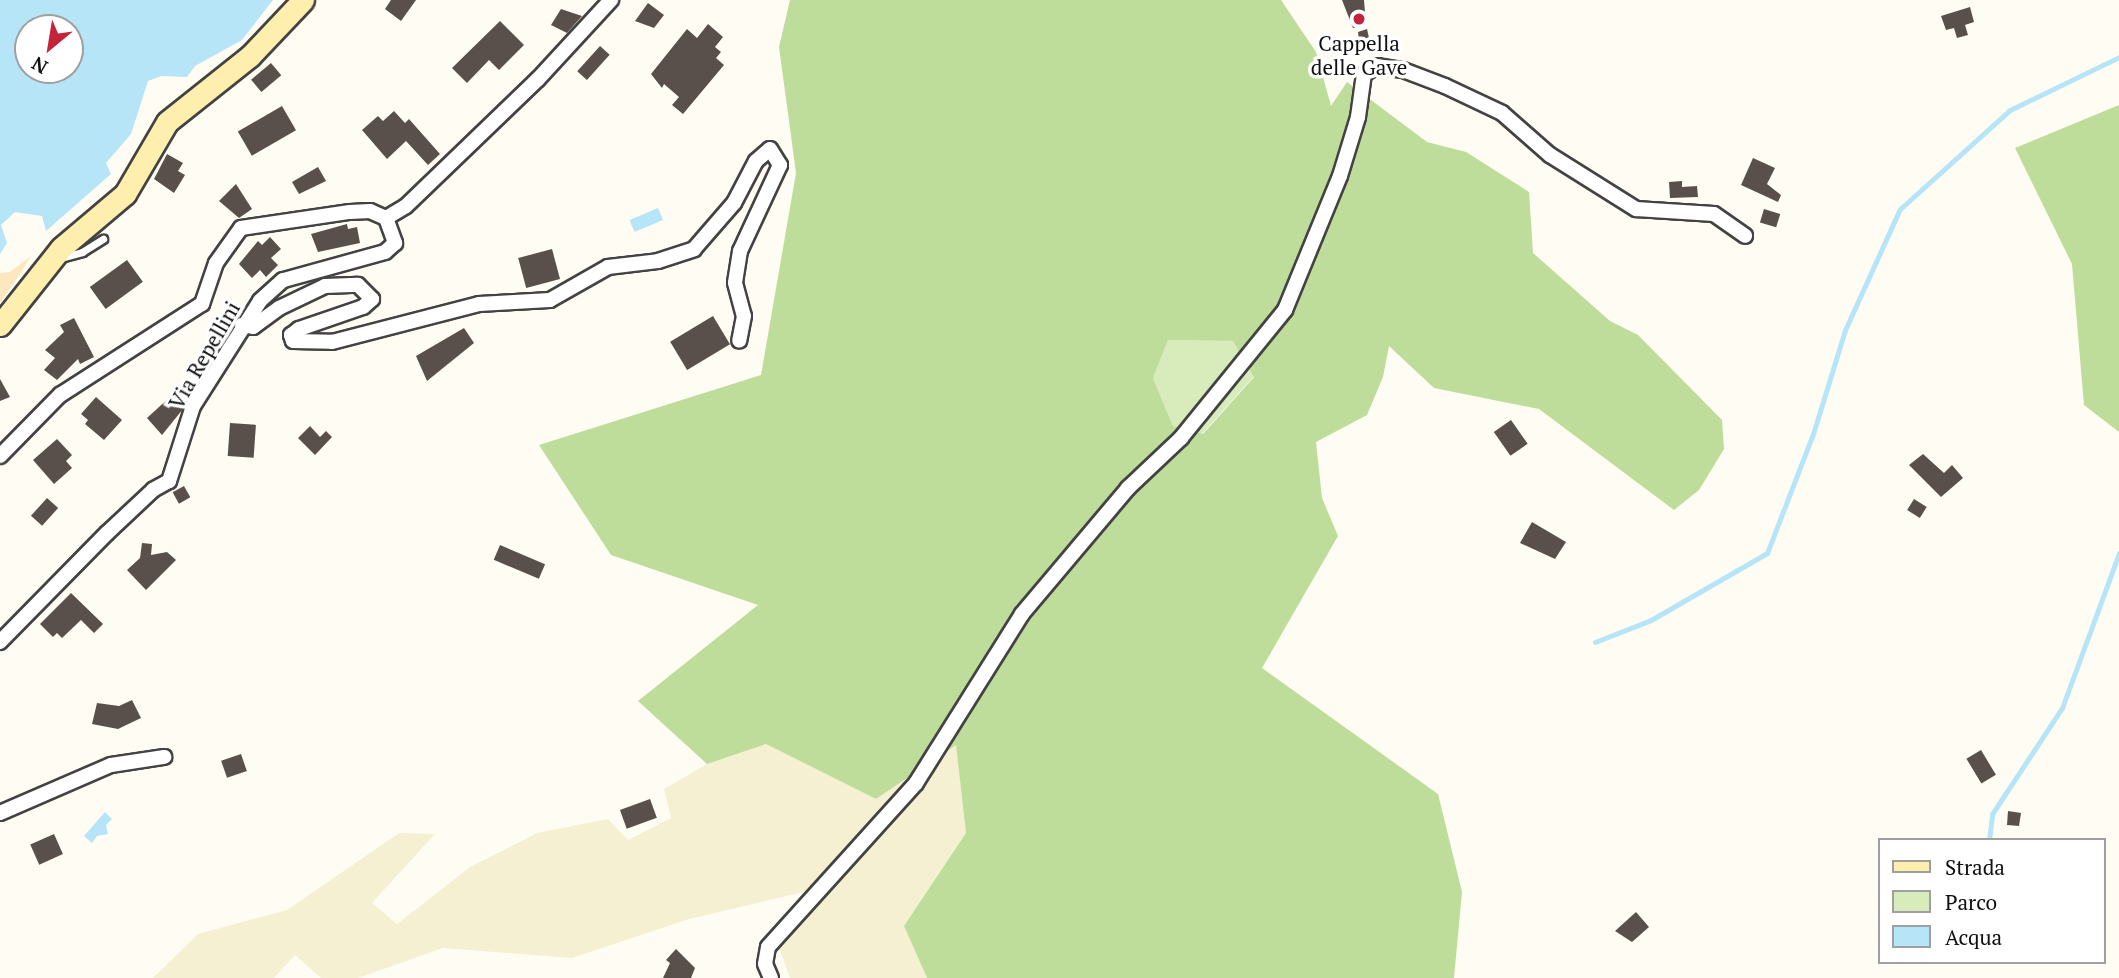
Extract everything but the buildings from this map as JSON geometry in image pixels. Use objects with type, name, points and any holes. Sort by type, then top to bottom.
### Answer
[{"type":"main road","points":[[0,325],[53,259],[125,194],[167,122],[250,57],[303,0]]},
{"type":"street","points":[[386,218],[406,206],[538,79],[611,0]]},
{"type":"street","points":[[771,978],[765,964],[768,947],[916,783],[1023,614],[1128,488],[1181,438],[1285,310],[1340,176],[1358,117],[1364,74],[1377,66],[1403,70],[1445,86],[1502,113],[1550,155],[1636,209],[1714,214],[1745,236]]},
{"type":"street","points":[[242,325],[253,327],[279,308],[325,286],[358,285],[372,299],[363,307],[299,329],[291,335],[293,341],[332,342],[479,303],[550,300],[608,267],[657,261],[694,249],[728,212],[756,161],[770,149],[780,165],[740,251],[736,275],[744,316],[739,341]]},
{"type":"street","name":"Via Repellini","points":[[0,456],[60,395],[202,304],[216,263],[241,228],[350,212],[370,211],[386,218],[394,243],[385,252],[283,280],[242,325],[193,406],[169,481],[153,490],[107,533],[0,642]]},
{"type":"street","points":[[0,813],[111,765],[164,757]]},
{"type":"lane","points":[[53,259],[82,252],[103,239]]},
{"type":"shaded area","points":[[766,744],[876,799],[956,744],[966,833],[904,926],[927,978],[790,978],[779,948],[811,912],[804,892],[689,919],[572,958],[443,948],[358,978],[321,978],[295,955],[274,978],[153,978],[198,934],[287,910],[399,833],[435,834],[372,903],[397,924],[470,867],[537,833],[608,819],[628,840],[671,818],[664,789],[707,764]]},
{"type":"green space","points":[[790,0],[1281,0],[1316,52],[1331,106],[1347,82],[1427,142],[1466,152],[1529,192],[1533,253],[1610,321],[1638,335],[1722,420],[1724,449],[1699,490],[1674,510],[1539,409],[1434,388],[1389,346],[1383,377],[1367,415],[1316,442],[1322,498],[1338,536],[1262,668],[1438,794],[1462,892],[1454,978],[927,978],[904,926],[966,833],[956,745],[876,799],[766,744],[707,764],[638,701],[758,605],[611,555],[539,445],[761,375],[796,173],[779,47]],"holes":[[[1168,340],[1233,341],[1254,377],[1203,434],[1173,426],[1153,378]]]},
{"type":"green space","points":[[2119,105],[2119,432],[2084,405],[2072,264],[2015,148]]},
{"type":"green space","points":[[1168,340],[1233,341],[1254,376],[1202,434],[1173,426],[1153,378]]},
{"type":"sand","points":[[31,256],[0,303],[0,273],[10,272]]},
{"type":"water","points":[[0,0],[273,0],[242,40],[195,66],[187,77],[161,76],[148,81],[131,134],[106,163],[111,174],[46,231],[42,216],[15,212],[1,225],[7,243],[0,254]]},
{"type":"water","points":[[658,208],[663,220],[635,232],[629,220]]},
{"type":"water","points":[[105,812],[112,819],[106,825],[108,834],[97,836],[92,843],[84,836]]},
{"type":"waterway","points":[[1595,642],[1651,620],[1767,553],[1813,434],[1845,330],[1900,209],[2010,110],[2119,57]]},
{"type":"waterway","points":[[1989,838],[1992,814],[2062,708],[2119,553]]},
{"type":"place","name":"Cappella delle Gave","points":[[1359,19]]}]
